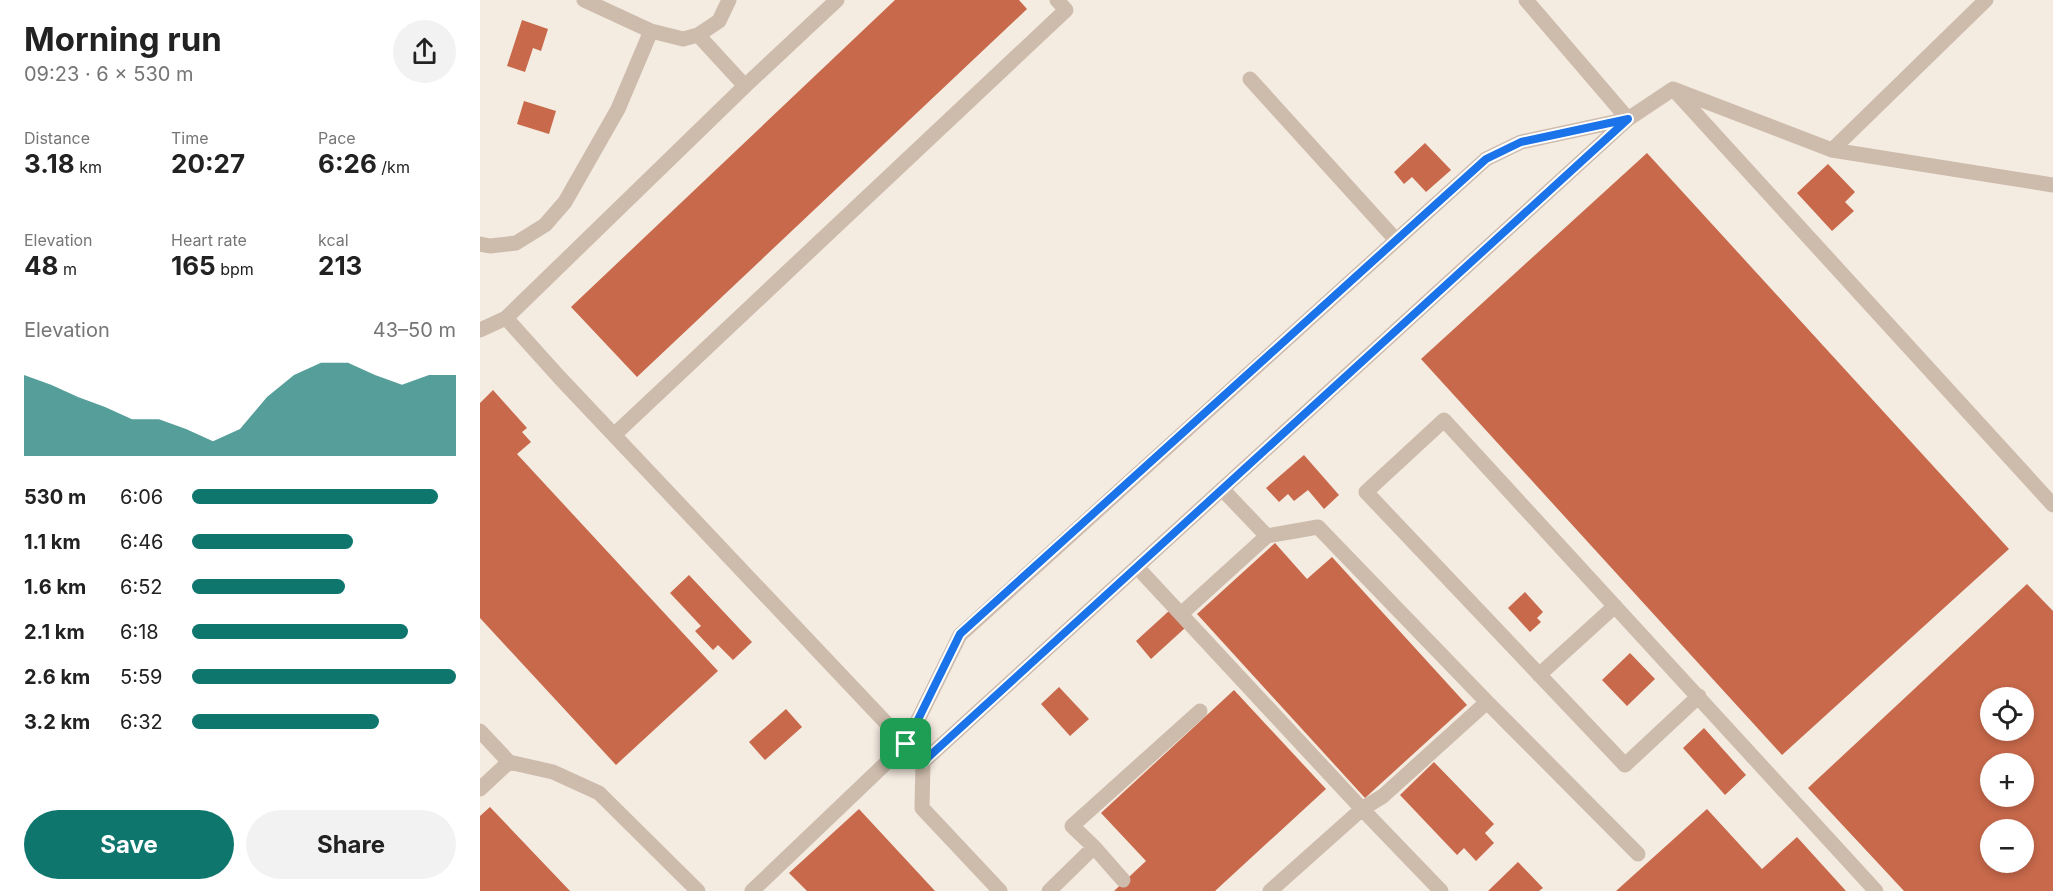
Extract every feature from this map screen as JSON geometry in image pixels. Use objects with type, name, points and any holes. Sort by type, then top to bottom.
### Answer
[{"type":"street","points":[[584,0],[651,31],[683,39],[698,35],[719,21],[729,0]]},
{"type":"street","points":[[480,330],[506,318],[837,0]]},
{"type":"street","points":[[614,435],[1066,10],[1057,0]]},
{"type":"street","points":[[1526,0],[1628,119]]},
{"type":"street","points":[[1832,150],[1986,0]]},
{"type":"street","points":[[483,243],[516,243],[545,225],[565,202],[618,109],[651,31]]},
{"type":"street","points":[[698,35],[745,86]]},
{"type":"street","points":[[1250,79],[1396,240]]},
{"type":"street","points":[[923,762],[1628,119],[1673,89]]},
{"type":"street","points":[[1673,89],[1832,150],[2053,185]]},
{"type":"street","points":[[1673,89],[2053,506]]},
{"type":"street","points":[[752,891],[906,744],[960,634],[1486,159],[1521,142],[1628,119]]},
{"type":"street","points":[[506,318],[923,762],[922,808],[1000,891]]},
{"type":"street","points":[[1699,696],[1625,765],[1366,492],[1444,420],[1699,696],[1876,891]]},
{"type":"street","points":[[1222,489],[1267,536]]},
{"type":"street","points":[[1181,614],[1267,536],[1318,527],[1638,854]]},
{"type":"street","points":[[1137,567],[1441,891]]},
{"type":"street","points":[[1539,675],[1616,606]]},
{"type":"street","points":[[1270,891],[1362,808],[1383,796],[1487,702]]},
{"type":"street","points":[[1123,880],[1072,826],[1200,711]]},
{"type":"street","points":[[480,731],[509,762],[553,772],[599,793],[698,891]]},
{"type":"street","points":[[480,789],[509,762]]},
{"type":"street","points":[[1049,891],[1094,848]]},
{"type":"building","points":[[895,0],[1019,0],[1027,9],[637,377],[571,307]]},
{"type":"building","points":[[522,20],[548,29],[541,51],[533,48],[525,72],[507,66]]},
{"type":"building","points":[[524,101],[556,111],[549,134],[517,124]]},
{"type":"building","points":[[1425,143],[1451,170],[1426,192],[1412,177],[1404,184],[1394,172]]},
{"type":"building","points":[[1647,153],[2009,549],[1782,755],[1421,359]]},
{"type":"building","points":[[1828,164],[1855,192],[1845,202],[1854,211],[1832,231],[1797,193]]},
{"type":"building","points":[[493,390],[527,428],[522,432],[531,442],[517,454],[718,671],[616,765],[480,618],[480,403]]},
{"type":"building","points":[[1304,455],[1339,495],[1324,509],[1308,490],[1294,501],[1288,494],[1279,502],[1266,488]]},
{"type":"building","points":[[1275,543],[1307,579],[1332,557],[1467,705],[1365,798],[1197,614]]},
{"type":"building","points":[[689,575],[752,642],[733,660],[718,645],[713,650],[695,631],[701,626],[670,593]]},
{"type":"building","points":[[2027,584],[2053,611],[2053,891],[1904,891],[1808,788]]},
{"type":"building","points":[[1525,592],[1543,612],[1537,618],[1541,622],[1530,632],[1508,608]]},
{"type":"building","points":[[1170,610],[1185,628],[1151,659],[1136,641]]},
{"type":"building","points":[[1630,653],[1655,679],[1627,706],[1602,680]]},
{"type":"building","points":[[1059,687],[1089,719],[1070,736],[1041,704]]},
{"type":"building","points":[[1234,690],[1326,789],[1215,891],[1114,891],[1146,861],[1101,813]]},
{"type":"building","points":[[786,709],[802,727],[765,760],[749,742]]},
{"type":"building","points":[[1704,728],[1746,775],[1725,795],[1683,748]]},
{"type":"building","points":[[1434,762],[1494,824],[1485,833],[1494,843],[1476,861],[1464,848],[1457,855],[1400,795]]},
{"type":"building","points":[[490,807],[570,891],[480,891],[480,816]]},
{"type":"building","points":[[859,809],[935,891],[807,891],[789,873]]},
{"type":"building","points":[[1707,809],[1762,869],[1797,837],[1846,891],[1616,891]]},
{"type":"building","points":[[1518,862],[1543,888],[1539,891],[1488,891]]},
{"type":"route","points":[[1628,119],[923,762],[906,744],[960,634],[1486,159],[1521,142],[1628,119]]}]
